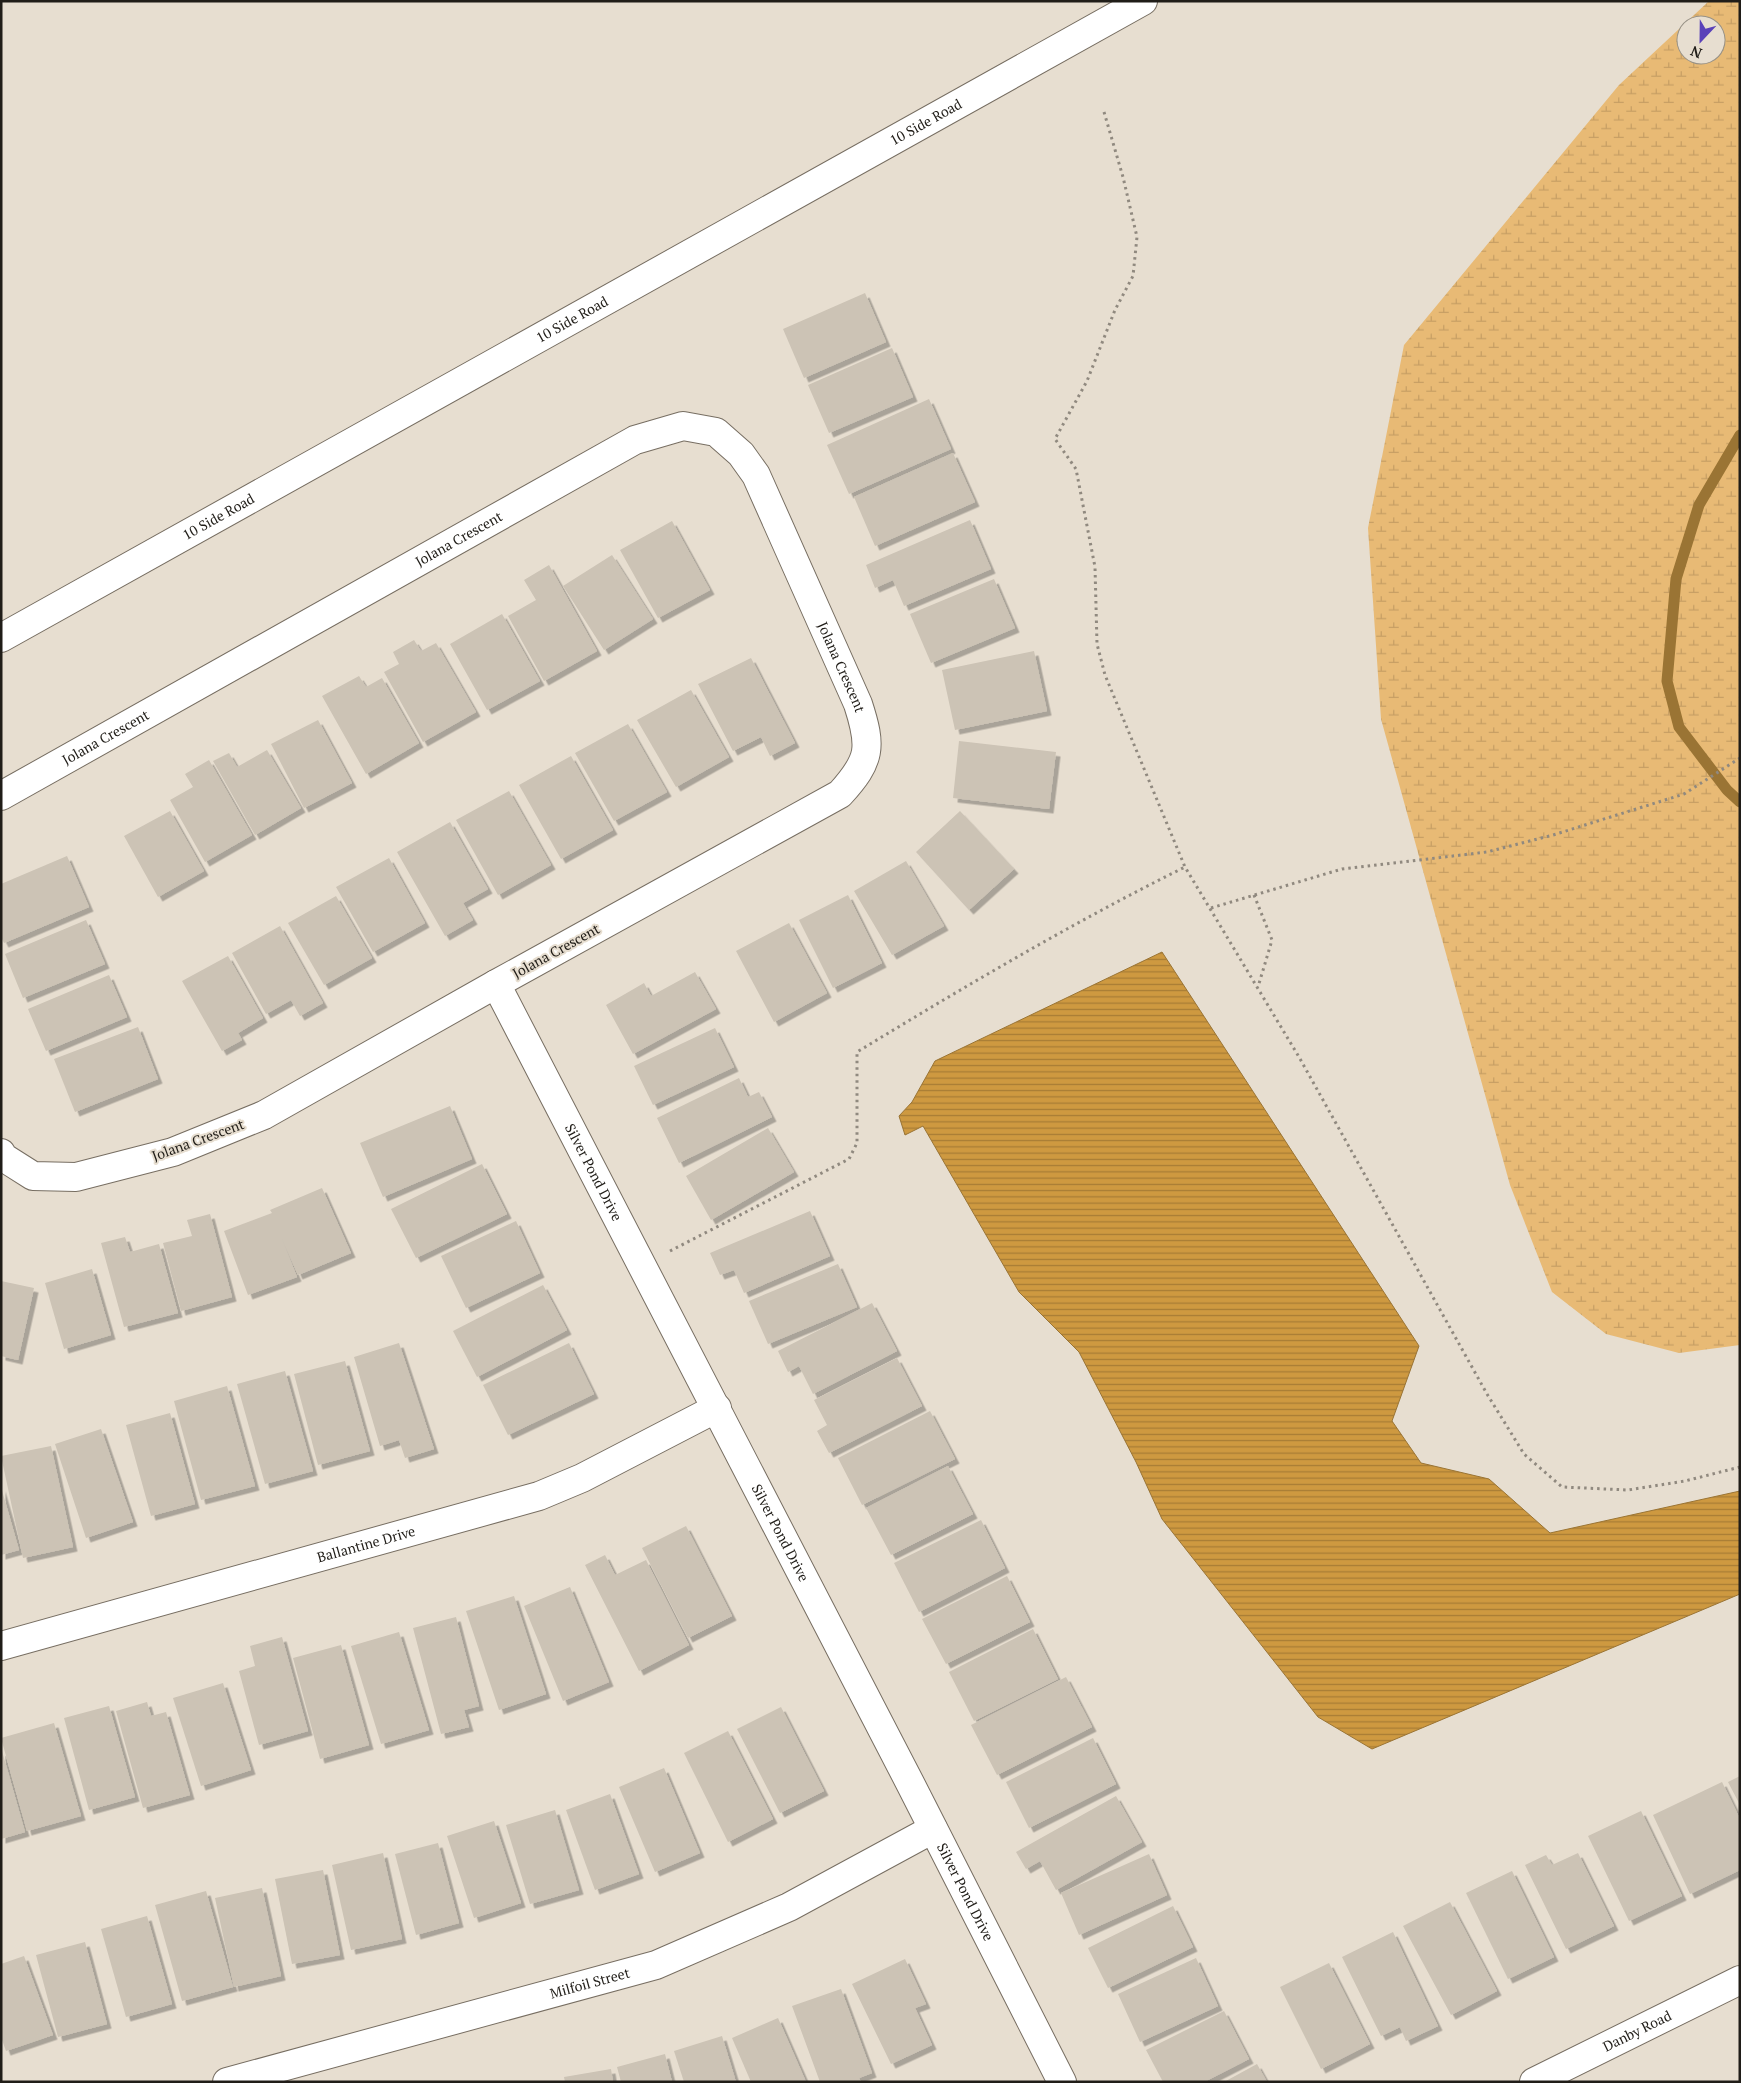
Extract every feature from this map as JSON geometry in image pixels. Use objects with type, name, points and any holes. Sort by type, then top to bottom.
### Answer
[{"type":"street","name":"10 Side Road","points":[[1,638],[1143,1]]},
{"type":"street","name":"Jolana Crescent","points":[[1,796],[635,440],[683,426],[716,432],[741,454],[756,475],[858,704],[867,731],[866,753],[856,776],[840,794],[264,1115],[173,1152],[76,1177],[34,1176],[3,1157],[1,1153]]},
{"type":"street","name":"Silver Pond Drive","points":[[496,984],[717,1408],[1062,2082]]},
{"type":"street","name":"Ballantine Drive","points":[[1,1646],[539,1496],[582,1478],[717,1408]]},
{"type":"street","name":"Milfoil Street","points":[[227,2082],[656,1965],[789,1907],[933,1829]]},
{"type":"street","name":"Danby Road","points":[[1534,2082],[1740,1980]]},
{"type":"path","points":[[1104,112],[1123,177],[1137,237],[1133,276],[1115,310],[1087,381],[1055,439],[1076,469],[1095,567],[1097,644],[1105,674],[1185,868],[1211,908],[1299,1057],[1486,1394],[1524,1454],[1562,1487],[1637,1489],[1685,1481],[1740,1467]]},
{"type":"path","points":[[1211,908],[1342,869],[1487,852],[1553,836],[1684,794],[1740,758]]},
{"type":"path","points":[[670,1251],[849,1160],[858,1143],[857,1052],[936,1004],[1115,902],[1185,868]]},
{"type":"path","points":[[1254,895],[1272,940],[1258,987]]},
{"type":"green space","points":[[1709,1],[1740,1],[1740,1345],[1679,1353],[1606,1334],[1552,1292],[1510,1185],[1381,719],[1368,528],[1404,345],[1619,85],[1676,32],[1676,65],[1726,65],[1726,15],[1694,15]]},
{"type":"shaded area","points":[[1162,952],[1419,1346],[1392,1421],[1421,1463],[1489,1479],[1550,1533],[1740,1491],[1740,1594],[1372,1749],[1318,1717],[1162,1519],[1136,1462],[1079,1352],[1019,1292],[923,1126],[905,1135],[899,1116],[912,1102],[935,1061]]},
{"type":"building","points":[[865,293],[886,342],[804,378],[783,329]]},
{"type":"building","points":[[892,348],[913,397],[829,433],[808,385]]},
{"type":"building","points":[[929,399],[951,449],[849,494],[827,445]]},
{"type":"building","points":[[953,453],[975,502],[875,546],[854,497]]},
{"type":"building","points":[[970,520],[991,569],[904,606],[893,580],[875,588],[866,565]]},
{"type":"building","points":[[672,521],[710,590],[658,618],[620,550]]},
{"type":"building","points":[[612,555],[653,619],[604,650],[563,586]]},
{"type":"building","points":[[549,565],[597,651],[544,681],[508,616],[536,600],[524,580]]},
{"type":"building","points":[[994,579],[1015,628],[931,663],[910,614]]},
{"type":"building","points":[[502,614],[540,681],[487,710],[450,644]]},
{"type":"building","points":[[414,640],[421,651],[436,643],[476,712],[423,742],[384,672],[399,664],[393,652]]},
{"type":"building","points":[[1034,651],[1047,711],[955,730],[942,670]]},
{"type":"building","points":[[751,658],[795,743],[770,756],[761,737],[733,751],[698,684]]},
{"type":"building","points":[[359,676],[366,687],[382,678],[419,743],[366,774],[322,696]]},
{"type":"building","points":[[691,690],[729,757],[676,787],[637,720]]},
{"type":"building","points":[[318,720],[352,783],[304,808],[271,744]]},
{"type":"building","points":[[628,724],[667,792],[614,821],[575,753]]},
{"type":"building","points":[[959,741],[1056,752],[1049,809],[953,798]]},
{"type":"building","points":[[267,750],[301,808],[255,835],[213,761],[229,753],[237,767]]},
{"type":"building","points":[[571,756],[613,830],[561,859],[519,785]]},
{"type":"building","points":[[209,760],[252,835],[205,862],[170,800],[193,787],[185,774]]},
{"type":"building","points":[[509,791],[551,865],[498,895],[456,820]]},
{"type":"building","points":[[170,811],[204,871],[158,897],[124,836]]},
{"type":"building","points":[[960,811],[1014,869],[969,910],[916,852]]},
{"type":"building","points":[[450,822],[488,889],[463,903],[473,920],[445,936],[397,852]]},
{"type":"building","points":[[67,856],[89,907],[4,943],[1,937],[1,884]]},
{"type":"building","points":[[389,858],[425,923],[373,952],[336,887]]},
{"type":"building","points":[[906,861],[944,926],[892,955],[854,891]]},
{"type":"building","points":[[848,895],[882,963],[833,988],[799,920]]},
{"type":"building","points":[[336,896],[372,958],[324,985],[288,923]]},
{"type":"building","points":[[86,920],[105,964],[23,998],[5,954]]},
{"type":"building","points":[[789,923],[827,993],[774,1022],[736,951]]},
{"type":"building","points":[[280,926],[323,1003],[300,1016],[291,1000],[266,1014],[232,953]]},
{"type":"building","points":[[228,956],[263,1018],[238,1033],[242,1040],[222,1051],[182,981]]},
{"type":"building","points":[[695,972],[716,1009],[633,1054],[606,1005],[644,983],[651,996]]},
{"type":"building","points":[[109,975],[127,1017],[46,1051],[28,1009]]},
{"type":"building","points":[[138,1027],[158,1079],[75,1112],[54,1059]]},
{"type":"building","points":[[715,1028],[734,1067],[653,1105],[634,1066]]},
{"type":"building","points":[[739,1078],[748,1097],[759,1092],[772,1117],[679,1163],[657,1118]]},
{"type":"building","points":[[450,1106],[472,1159],[383,1197],[360,1143]]},
{"type":"building","points":[[768,1128],[794,1172],[711,1220],[686,1176]]},
{"type":"building","points":[[482,1164],[507,1214],[416,1258],[391,1209]]},
{"type":"building","points":[[322,1188],[351,1253],[298,1275],[282,1239],[297,1277],[248,1295],[224,1231],[272,1213],[270,1210]]},
{"type":"building","points":[[810,1211],[830,1256],[744,1293],[734,1270],[720,1275],[710,1253]]},
{"type":"building","points":[[210,1214],[232,1297],[181,1311],[163,1243],[192,1236],[187,1220]]},
{"type":"building","points":[[516,1221],[540,1273],[466,1308],[441,1256]]},
{"type":"building","points":[[125,1237],[130,1252],[159,1244],[178,1313],[124,1327],[101,1243]]},
{"type":"building","points":[[838,1264],[857,1307],[768,1344],[749,1301]]},
{"type":"building","points":[[92,1269],[111,1335],[64,1349],[45,1283]]},
{"type":"building","points":[[1,1281],[34,1288],[18,1360],[1,1356]]},
{"type":"building","points":[[543,1285],[567,1330],[477,1377],[453,1331]]},
{"type":"building","points":[[872,1303],[897,1351],[813,1394],[799,1366],[788,1372],[778,1351]]},
{"type":"building","points":[[399,1343],[434,1449],[405,1458],[399,1440],[380,1446],[354,1357]]},
{"type":"building","points":[[569,1343],[594,1394],[508,1435],[483,1385]]},
{"type":"building","points":[[897,1358],[922,1406],[829,1453],[817,1431],[827,1425],[814,1400]]},
{"type":"building","points":[[345,1361],[370,1451],[318,1465],[294,1374]]},
{"type":"building","points":[[285,1371],[313,1471],[265,1484],[237,1384]]},
{"type":"building","points":[[227,1386],[255,1486],[201,1500],[174,1401]]},
{"type":"building","points":[[930,1411],[955,1459],[862,1505],[838,1458]]},
{"type":"building","points":[[170,1413],[195,1504],[151,1516],[126,1425]]},
{"type":"building","points":[[101,1429],[133,1522],[86,1538],[55,1444]]},
{"type":"building","points":[[51,1446],[73,1547],[23,1558],[1,1456]]},
{"type":"building","points":[[948,1466],[973,1514],[891,1555],[866,1508]]},
{"type":"building","points":[[1,1487],[19,1550],[1,1555]]},
{"type":"building","points":[[981,1520],[1005,1568],[919,1612],[894,1563]]},
{"type":"building","points":[[686,1526],[732,1616],[688,1638],[642,1548]]},
{"type":"building","points":[[605,1555],[615,1575],[646,1560],[689,1645],[639,1671],[585,1565]]},
{"type":"building","points":[[1007,1576],[1030,1622],[946,1664],[922,1619]]},
{"type":"building","points":[[570,1587],[609,1682],[563,1701],[524,1606]]},
{"type":"building","points":[[514,1596],[546,1694],[499,1710],[466,1611]]},
{"type":"building","points":[[456,1617],[479,1706],[464,1710],[469,1727],[441,1734],[413,1628]]},
{"type":"building","points":[[1033,1629],[1058,1679],[974,1721],[949,1672]]},
{"type":"building","points":[[399,1632],[429,1730],[381,1744],[351,1646]]},
{"type":"building","points":[[282,1637],[308,1731],[259,1745],[239,1671],[255,1666],[250,1646]]},
{"type":"building","points":[[341,1645],[369,1745],[320,1759],[293,1658]]},
{"type":"building","points":[[1066,1677],[1092,1727],[997,1775],[971,1725]]},
{"type":"building","points":[[223,1683],[251,1770],[201,1786],[173,1698]]},
{"type":"building","points":[[147,1702],[151,1716],[166,1712],[190,1795],[143,1808],[116,1711]]},
{"type":"building","points":[[109,1706],[135,1797],[89,1810],[64,1718]]},
{"type":"building","points":[[781,1707],[824,1791],[780,1813],[737,1729]]},
{"type":"building","points":[[54,1723],[81,1816],[27,1831],[1,1738]]},
{"type":"building","points":[[728,1731],[773,1819],[728,1842],[684,1753]]},
{"type":"building","points":[[1093,1738],[1116,1784],[1029,1828],[1006,1782]]},
{"type":"building","points":[[1,1752],[25,1832],[1,1839]]},
{"type":"building","points":[[664,1768],[700,1853],[655,1872],[619,1787]]},
{"type":"building","points":[[1740,1776],[1740,1805],[1728,1782]]},
{"type":"building","points":[[1722,1782],[1740,1819],[1740,1870],[1690,1894],[1653,1815]]},
{"type":"building","points":[[610,1794],[639,1874],[595,1890],[566,1810]]},
{"type":"building","points":[[1116,1796],[1142,1842],[1056,1890],[1040,1861],[1026,1869],[1016,1852]]},
{"type":"building","points":[[555,1810],[579,1890],[530,1904],[506,1825]]},
{"type":"building","points":[[1641,1811],[1682,1896],[1629,1921],[1588,1836]]},
{"type":"building","points":[[494,1821],[521,1903],[474,1918],[447,1836]]},
{"type":"building","points":[[438,1843],[459,1923],[416,1935],[395,1854]]},
{"type":"building","points":[[383,1853],[402,1939],[351,1950],[332,1865]]},
{"type":"building","points":[[1578,1853],[1614,1926],[1566,1949],[1525,1865],[1546,1855],[1552,1865]]},
{"type":"building","points":[[1149,1854],[1167,1895],[1079,1935],[1061,1893]]},
{"type":"building","points":[[323,1870],[340,1955],[292,1964],[275,1879]]},
{"type":"building","points":[[1512,1871],[1554,1957],[1508,1979],[1466,1893]]},
{"type":"building","points":[[262,1888],[281,1976],[234,1987],[215,1898]]},
{"type":"building","points":[[206,1891],[233,1987],[182,2001],[155,1905]]},
{"type":"building","points":[[1450,1902],[1497,1991],[1451,2015],[1403,1926]]},
{"type":"building","points":[[1173,1906],[1193,1947],[1108,1988],[1088,1948]]},
{"type":"building","points":[[147,1916],[172,2004],[126,2017],[101,1929]]},
{"type":"building","points":[[1393,1932],[1438,2026],[1406,2041],[1400,2027],[1381,2036],[1342,1957]]},
{"type":"building","points":[[85,1942],[107,2024],[58,2037],[36,1955]]},
{"type":"building","points":[[24,1956],[53,2035],[6,2051],[1,2037],[1,1964]]},
{"type":"building","points":[[1196,1958],[1218,2006],[1140,2042],[1118,1994]]},
{"type":"building","points":[[905,1959],[926,2004],[915,2008],[932,2045],[891,2064],[852,1984]]},
{"type":"building","points":[[1329,1963],[1370,2044],[1321,2069],[1280,1987]]},
{"type":"building","points":[[841,1989],[872,2073],[859,2078],[861,2082],[820,2082],[792,2006]]},
{"type":"building","points":[[1224,2011],[1249,2059],[1204,2082],[1163,2082],[1146,2050]]},
{"type":"building","points":[[778,2018],[806,2082],[751,2082],[732,2038]]},
{"type":"building","points":[[722,2036],[736,2082],[684,2082],[674,2051]]},
{"type":"building","points":[[665,2054],[672,2082],[621,2082],[617,2067]]},
{"type":"building","points":[[1257,2064],[1267,2082],[1224,2082]]},
{"type":"building","points":[[611,2069],[613,2082],[565,2082],[564,2077]]},
{"type":"waterway","points":[[1740,435],[1699,505],[1676,579],[1667,681],[1679,727],[1727,790],[1740,802]]}]
